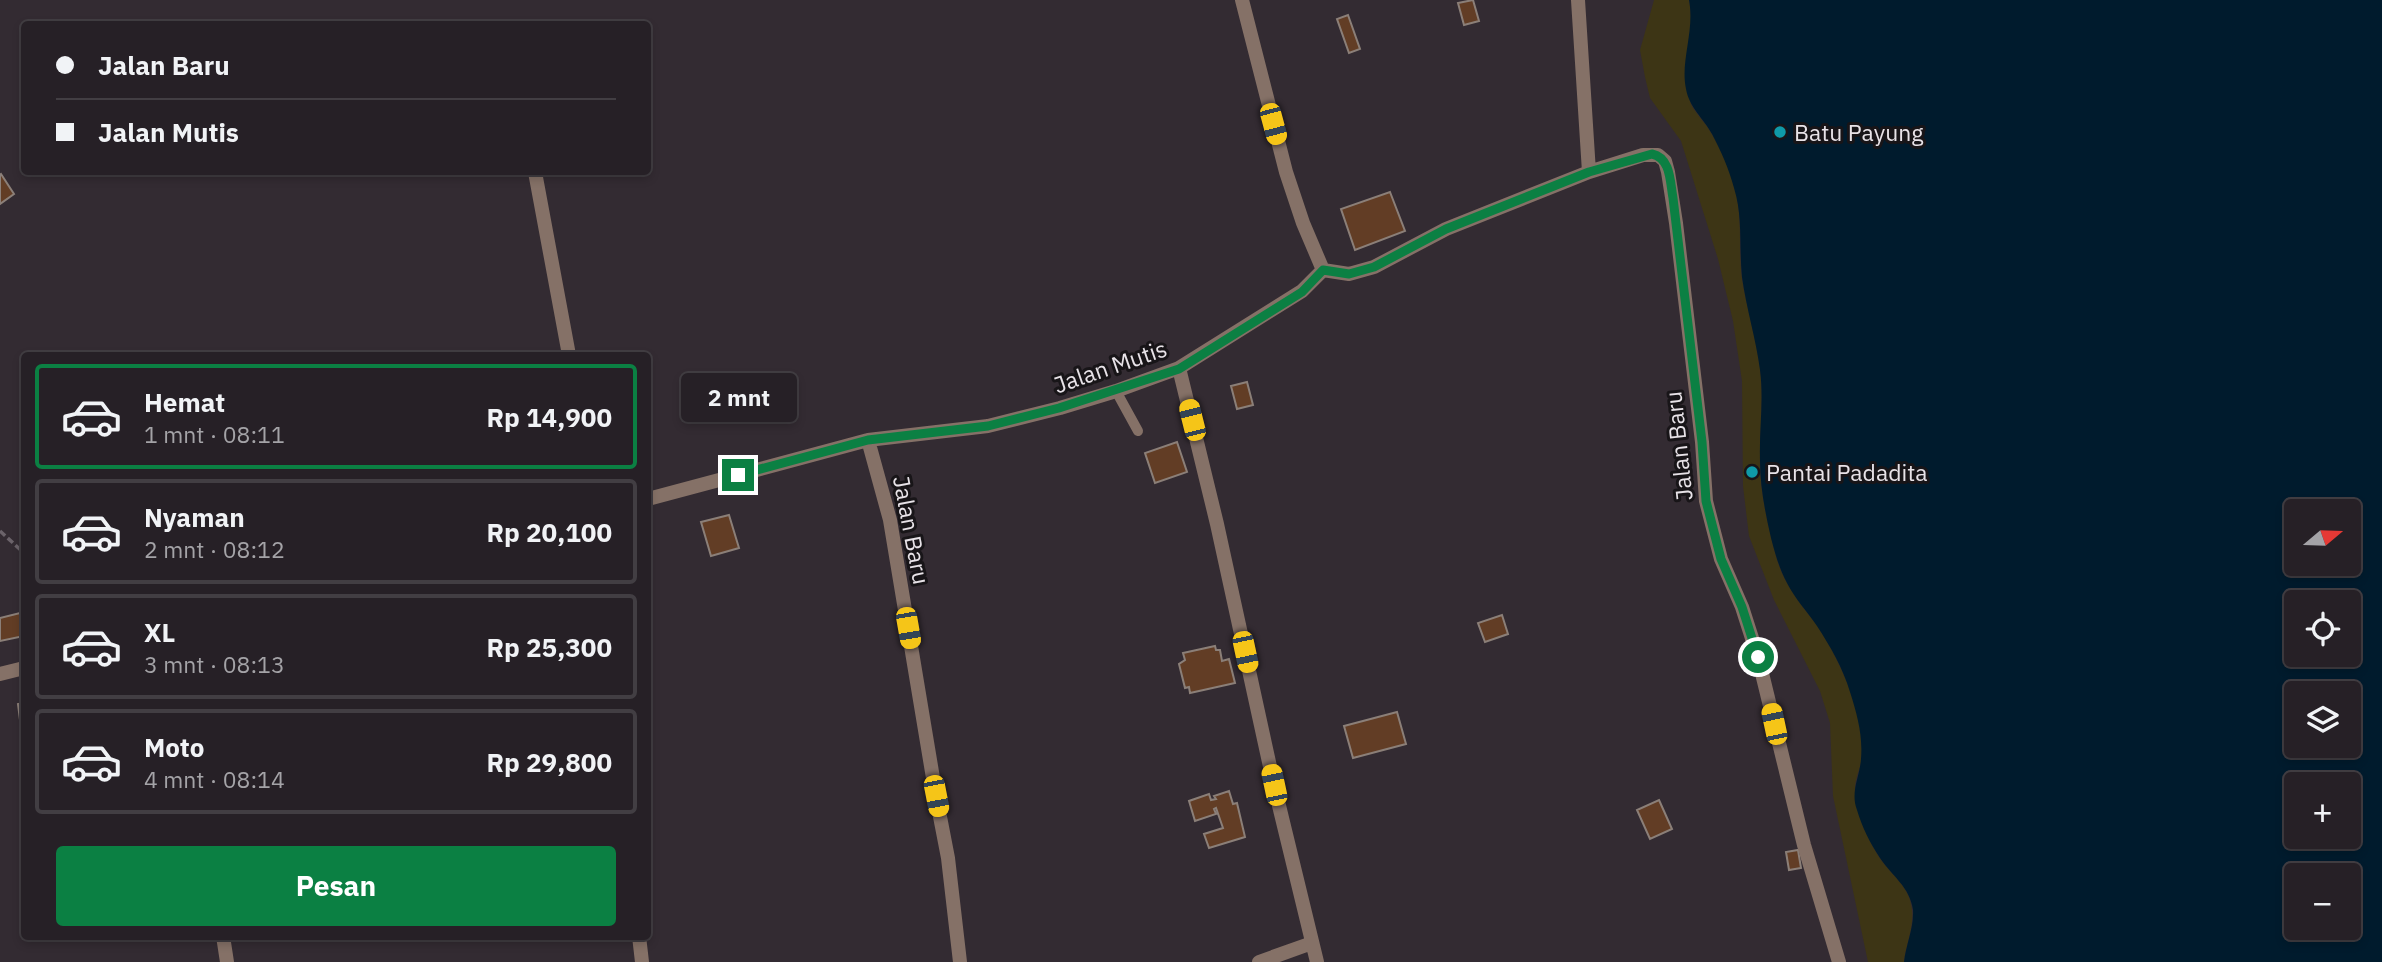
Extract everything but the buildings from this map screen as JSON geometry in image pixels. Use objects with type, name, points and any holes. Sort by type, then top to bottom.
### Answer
[{"type":"street","points":[[1242,0],[1286,172],[1303,223],[1323,270],[1349,274],[1374,267],[1446,229],[1589,172],[1578,0]]},
{"type":"street","name":"Jalan Baru","points":[[1589,172],[1652,154],[1665,161],[1702,442],[1706,501],[1721,559],[1742,607],[1755,648],[1801,834],[1839,962]]},
{"type":"street","points":[[536,175],[568,352]]},
{"type":"street","name":"Jalan Mutis","points":[[651,498],[868,440],[988,426],[1059,408],[1179,369],[1302,292],[1323,270]]},
{"type":"street","points":[[1179,369],[1317,962]]},
{"type":"street","name":"Jalan Baru","points":[[868,440],[890,520],[948,858],[960,962]]},
{"type":"street","points":[[0,674],[21,669]]},
{"type":"street","points":[[224,940],[227,962]]},
{"type":"street","points":[[639,940],[642,962]]},
{"type":"street","points":[[1259,962],[1312,943]]},
{"type":"lane","points":[[1116,390],[1138,430]]},
{"type":"path","points":[[0,531],[21,550]]},
{"type":"sand","name":"Pantai Padadita","points":[[1654,0],[1689,0],[1690,101],[1721,152],[1731,174],[1737,200],[1742,279],[1760,367],[1760,469],[1767,519],[1783,575],[1829,644],[1854,700],[1862,742],[1861,763],[1855,788],[1859,815],[1879,857],[1904,888],[1911,902],[1912,923],[1904,962],[1868,962],[1833,796],[1830,723],[1820,691],[1774,600],[1749,536],[1743,486],[1742,381],[1733,321],[1718,259],[1681,141],[1650,98],[1640,50]]},
{"type":"water","points":[[1689,0],[2382,0],[2382,962],[1904,962],[1913,910],[1904,888],[1873,847],[1855,803],[1861,742],[1853,700],[1831,649],[1784,577],[1769,528],[1760,470],[1761,381],[1742,277],[1739,210],[1722,154],[1709,128],[1690,102],[1686,89],[1685,68]]},
{"type":"place","name":"Batu Payung","points":[[1780,132]]},
{"type":"place","name":"Pantai Padadita","points":[[1752,472]]},
{"type":"route","points":[[738,475],[868,440],[988,426],[1059,408],[1179,369],[1302,292],[1323,270],[1349,274],[1374,267],[1446,229],[1589,172],[1643,155],[1658,155],[1665,161],[1673,198],[1702,442],[1706,501],[1721,559],[1742,607],[1758,657]]}]
